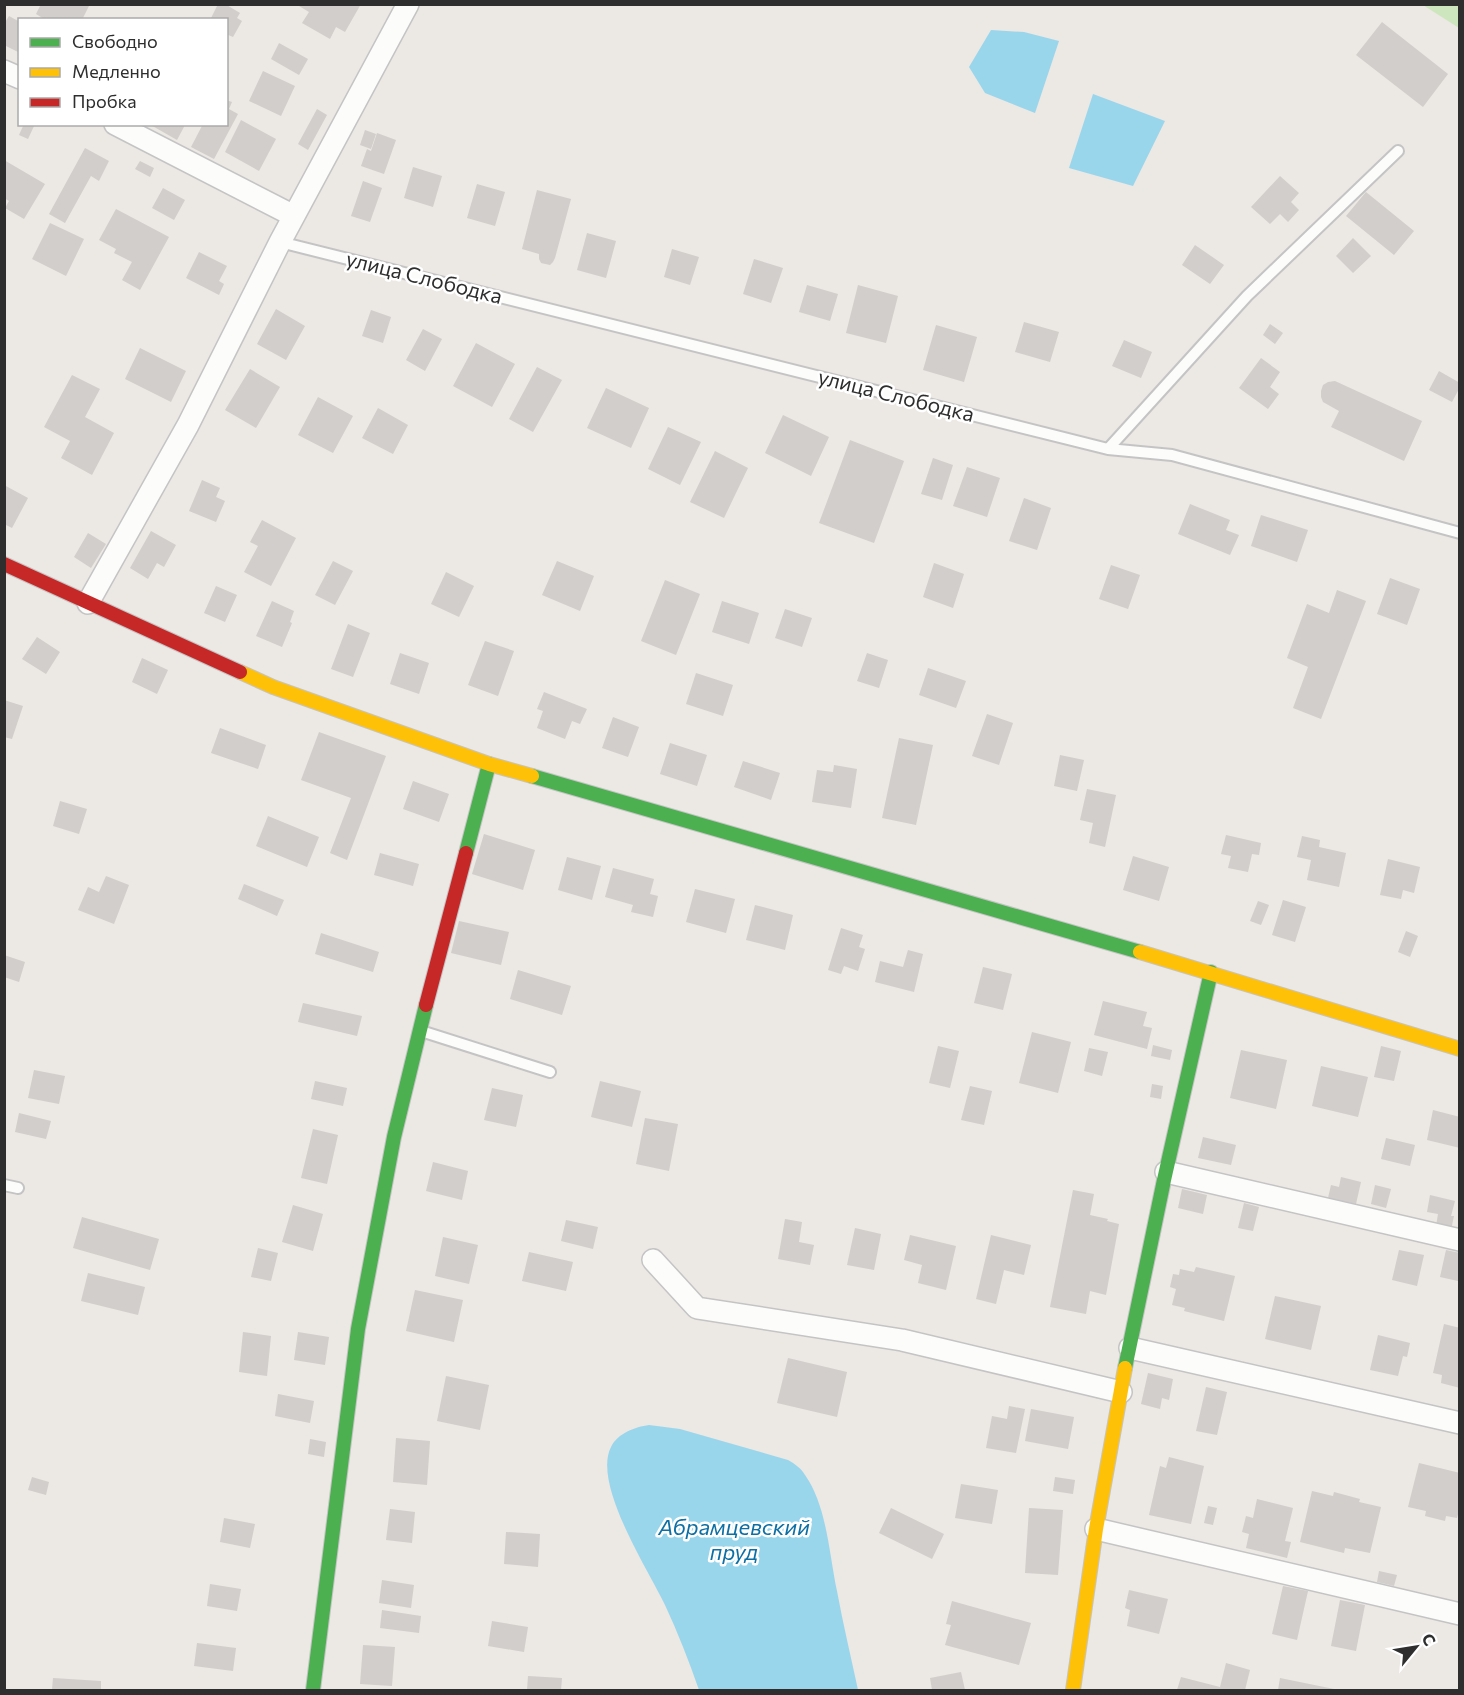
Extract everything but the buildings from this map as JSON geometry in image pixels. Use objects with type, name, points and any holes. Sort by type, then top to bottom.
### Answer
[{"type":"street","points":[[88,603],[188,425],[280,242],[408,4]]},
{"type":"street","points":[[119,126],[294,216]]},
{"type":"street","points":[[4,564],[273,687],[489,764],[1211,972],[1460,1049]]},
{"type":"street","points":[[313,1690],[358,1329],[394,1137],[419,1030],[489,764]]},
{"type":"street","points":[[1073,1690],[1096,1529],[1121,1392],[1166,1172],[1211,972]]},
{"type":"street","points":[[1166,1172],[1460,1240]]},
{"type":"street","points":[[653,1260],[697,1308],[902,1340],[1121,1392]]},
{"type":"street","points":[[1130,1348],[1460,1423]]},
{"type":"street","points":[[1096,1529],[1460,1614]]},
{"type":"lane","points":[[1108,449],[1247,296],[1398,151]]},
{"type":"lane","name":"улица Слободка","points":[[280,242],[1108,449],[1172,455],[1460,533]]},
{"type":"lane","points":[[419,1030],[549,1072]]},
{"type":"lane","points":[[4,1185],[18,1188]]},
{"type":"green space","points":[[1423,5],[1459,5],[1459,28]]},
{"type":"water","points":[[991,30],[1024,32],[1059,41],[1035,113],[985,93],[969,67]]},
{"type":"water","points":[[1093,94],[1165,121],[1133,186],[1069,168]]},
{"type":"water","name":"Абрамцевский пруд","points":[[649,1425],[680,1429],[788,1460],[802,1470],[812,1487],[823,1516],[858,1690],[699,1690],[670,1616],[625,1527],[609,1483],[607,1463],[614,1442],[627,1432]]},
{"type":"traffic: fast","points":[[466,853],[489,764]]},
{"type":"traffic: fast","points":[[532,776],[1140,952]]},
{"type":"traffic: fast","points":[[1125,1368],[1211,972]]},
{"type":"traffic: fast","points":[[313,1690],[358,1329],[394,1137],[426,1005]]},
{"type":"traffic: slow","points":[[240,672],[273,687],[489,764],[532,776]]},
{"type":"traffic: slow","points":[[1140,952],[1460,1049]]},
{"type":"traffic: slow","points":[[1073,1690],[1096,1529],[1125,1368]]},
{"type":"traffic: jam","points":[[4,564],[240,672]]},
{"type":"traffic: jam","points":[[426,1005],[466,853]]}]
